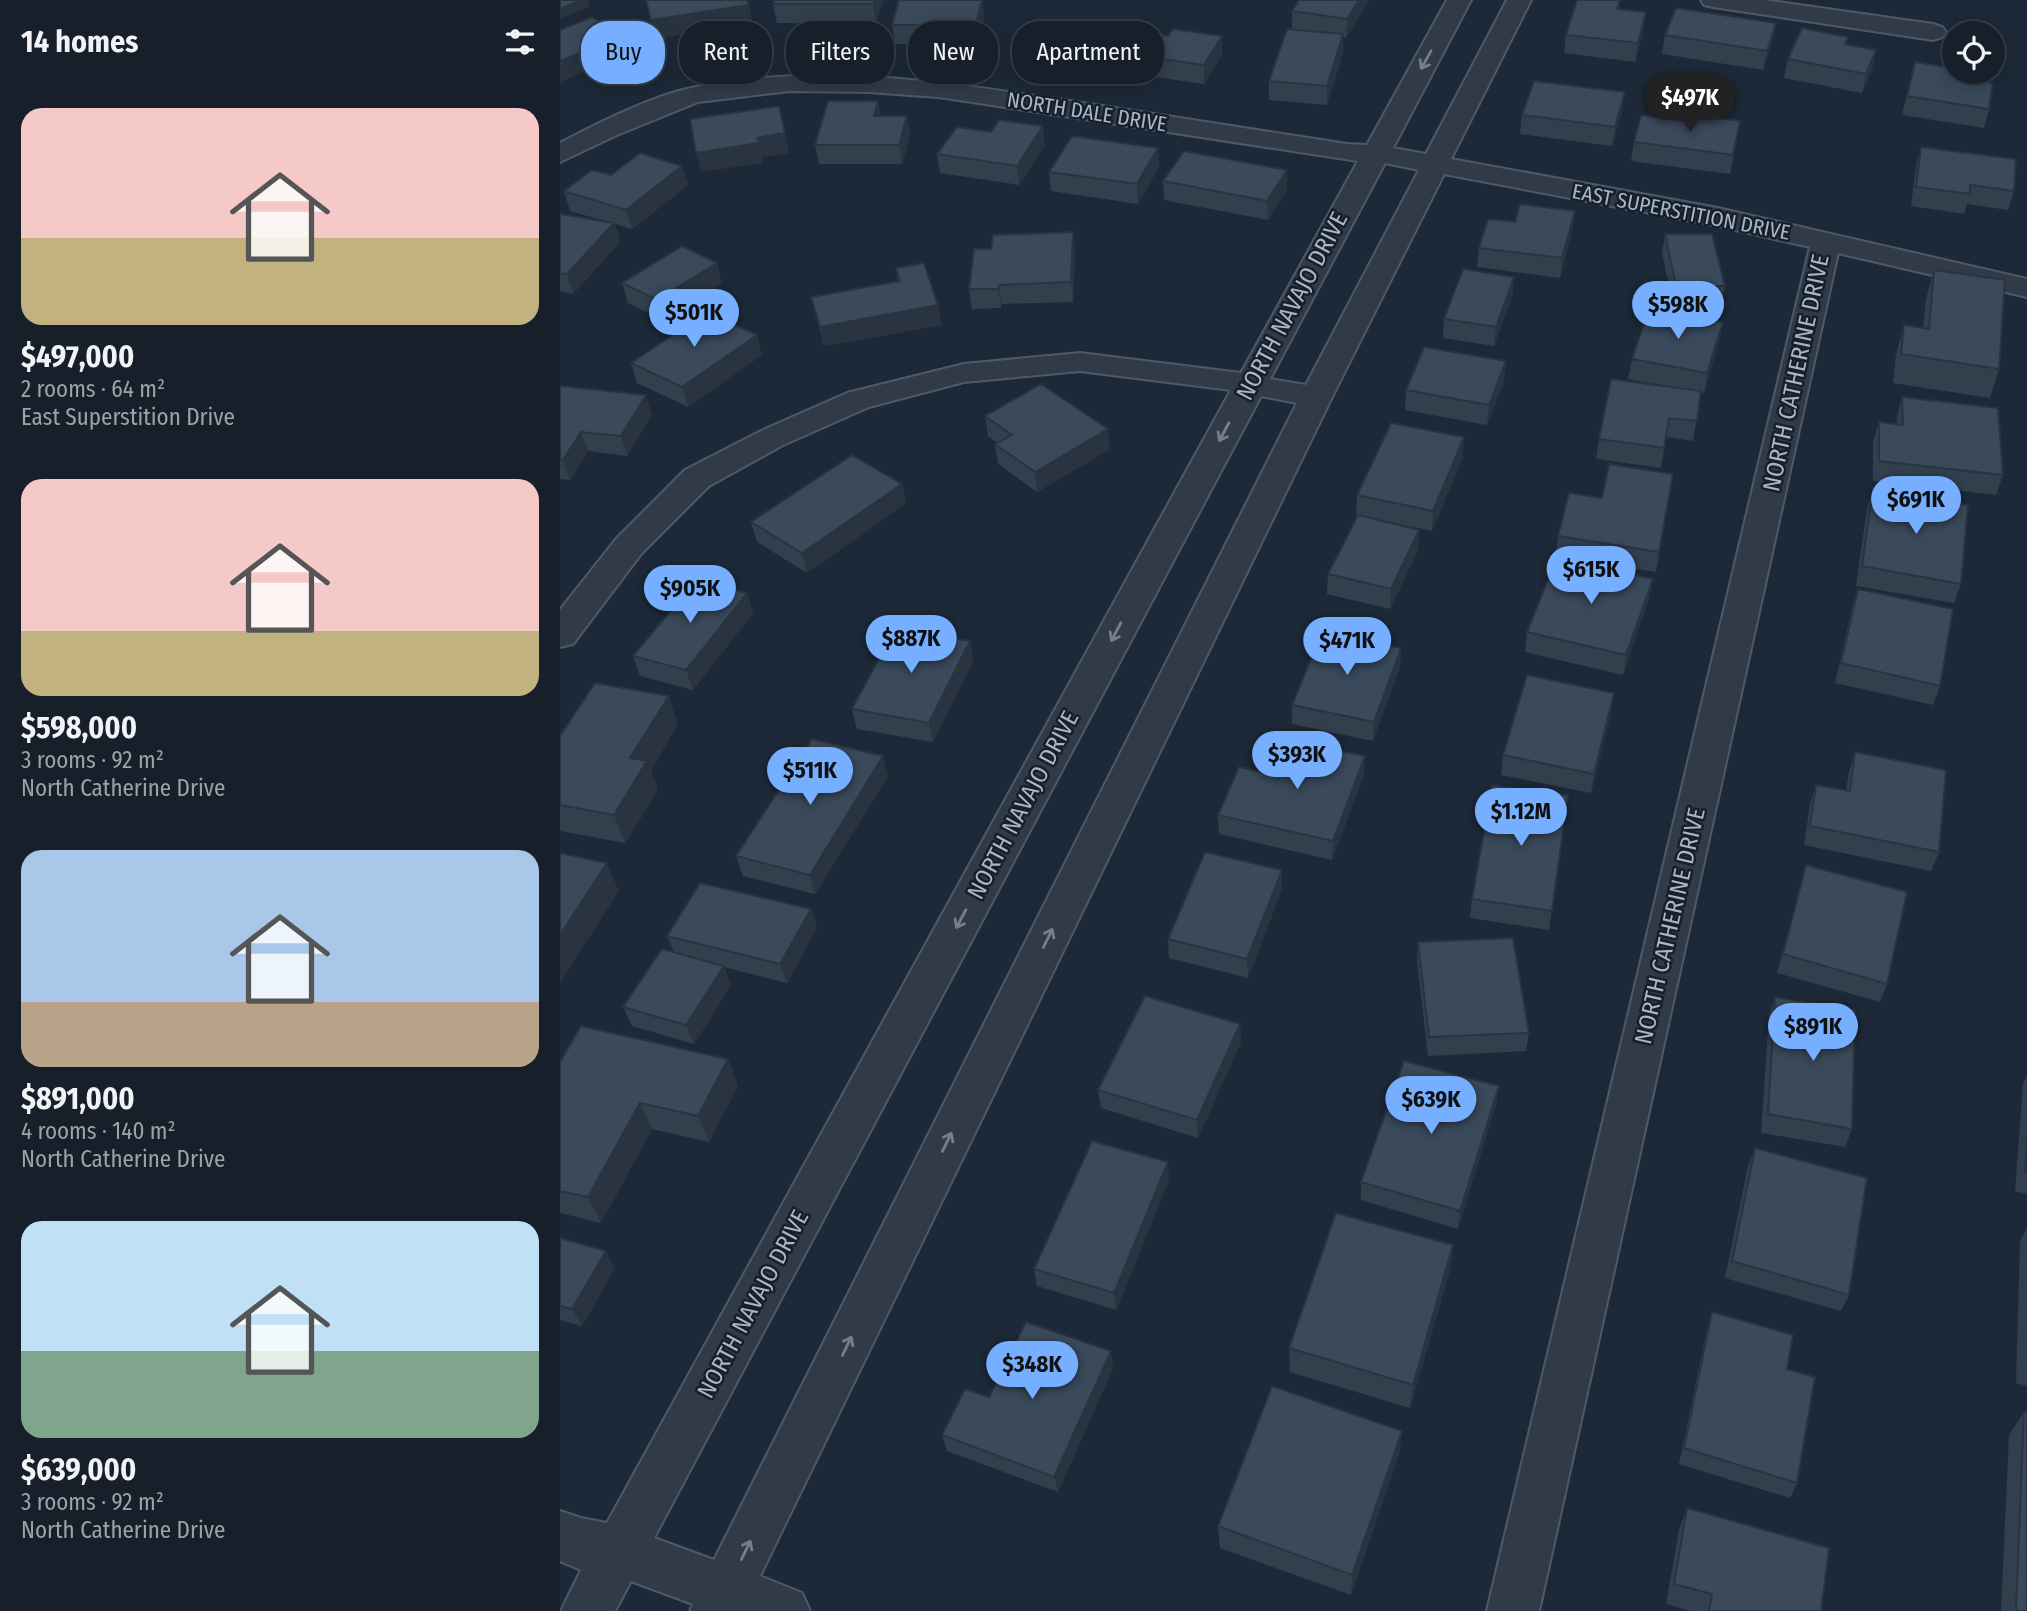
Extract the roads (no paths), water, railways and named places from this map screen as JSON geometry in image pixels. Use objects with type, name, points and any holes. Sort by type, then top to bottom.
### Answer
[{"type":"street","name":"NORTH NAVAJO DRIVE","points":[[587,1611],[1459,0]]},
{"type":"street","points":[[721,1600],[1316,397],[1519,0]]},
{"type":"street","points":[[1713,0],[1933,32]]},
{"type":"street","name":"NORTH DALE DRIVE","points":[[560,154],[607,128],[693,95],[790,83],[868,84],[939,89],[1347,152],[1374,153]]},
{"type":"street","name":"EAST SUPERSTITION DRIVE","points":[[1374,153],[1717,217],[2027,288]]},
{"type":"street","name":"NORTH CATHERINE DRIVE","points":[[1513,1611],[1826,240]]},
{"type":"street","points":[[560,635],[629,546],[697,478],[772,438],[858,400],[964,373],[1080,362],[1250,384],[1316,397]]},
{"type":"street","points":[[560,1536],[581,1545],[620,1551],[721,1600],[784,1611]]}]
